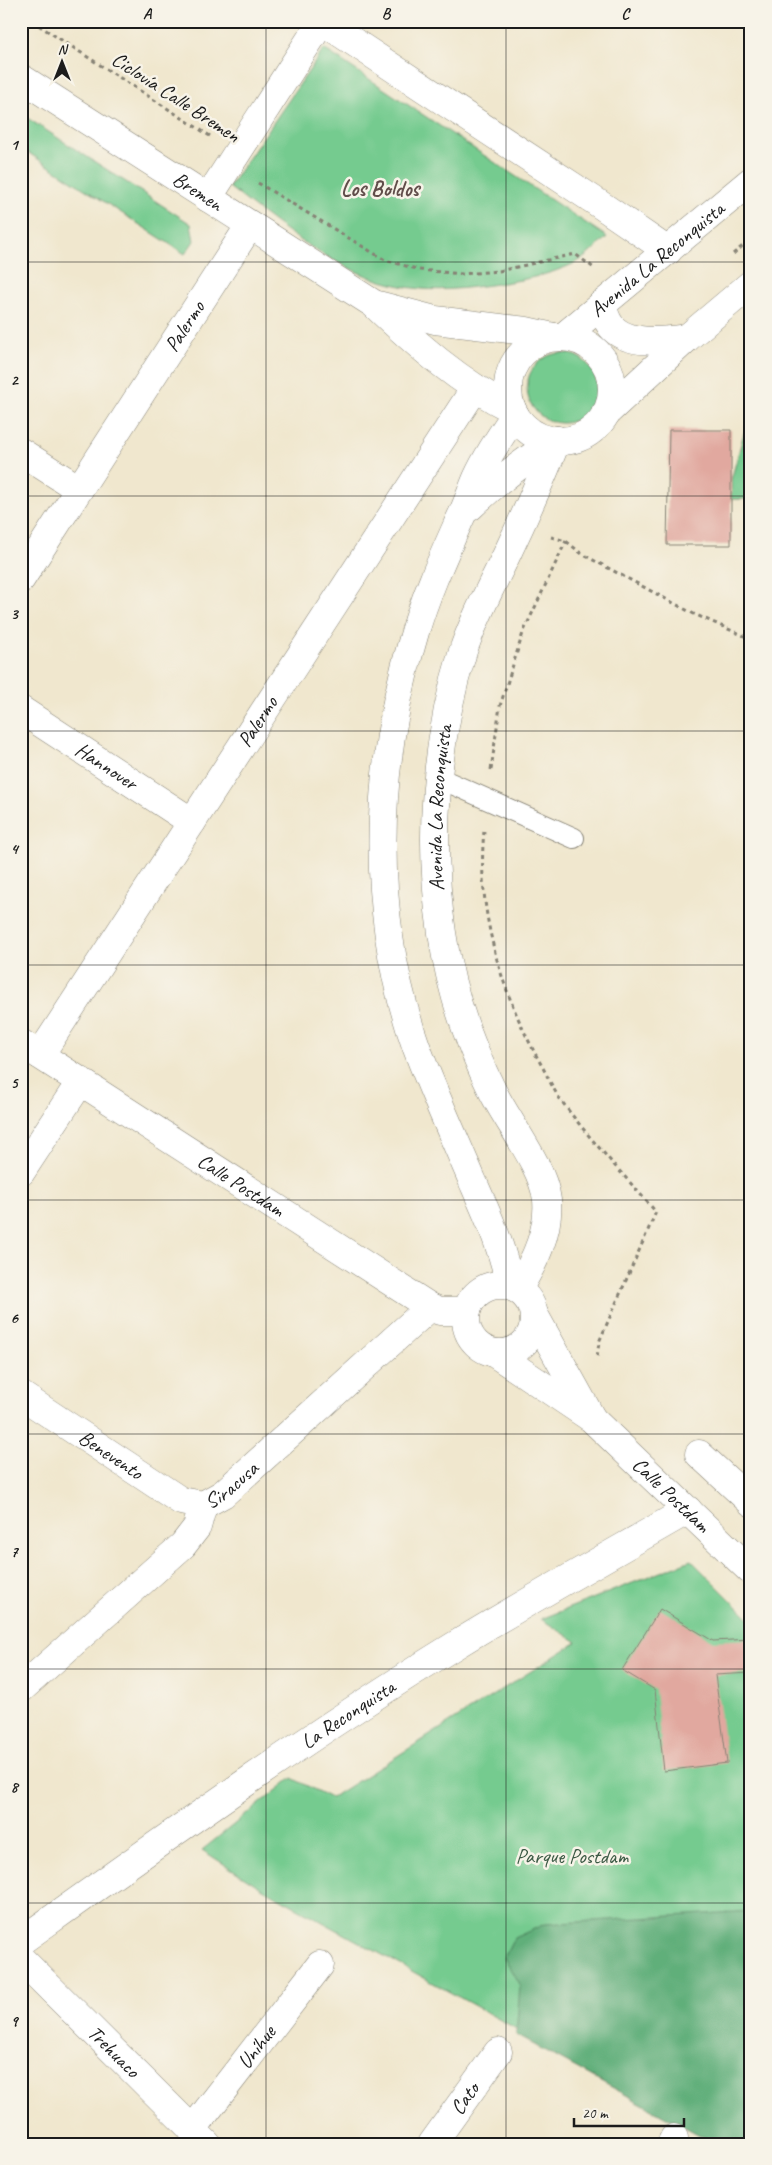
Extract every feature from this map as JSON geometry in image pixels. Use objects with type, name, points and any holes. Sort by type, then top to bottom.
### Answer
[{"type":"street","points":[[208,198],[322,21],[668,251]]},
{"type":"street","name":"Bremen","points":[[21,78],[374,304],[410,337],[475,388],[513,412]]},
{"type":"street","name":"Avenida La Reconquista","points":[[558,337],[668,251],[751,181]]},
{"type":"street","name":"Palermo","points":[[21,579],[250,225]]},
{"type":"street","points":[[606,414],[612,389],[610,376],[606,364],[588,345],[576,340],[558,337],[530,346],[514,363],[508,386],[508,398],[513,412],[522,425],[544,439],[569,440],[585,434],[599,424],[606,414],[687,338],[751,284]]},
{"type":"street","name":"Bremen","points":[[374,304],[435,320],[526,331],[558,337]]},
{"type":"street","points":[[602,304],[609,323],[621,334],[650,340],[687,338]]},
{"type":"street","name":"Palermo","points":[[31,1049],[192,822],[475,388]]},
{"type":"street","points":[[513,412],[477,478],[436,571],[415,632],[400,685],[390,738],[383,838],[385,894],[390,948],[400,995],[413,1036],[434,1092],[500,1245],[514,1287],[530,1300],[535,1316],[535,1325],[527,1341],[512,1352],[494,1353],[480,1347],[474,1341],[467,1327],[467,1311],[473,1297],[486,1287],[494,1285],[514,1287]]},
{"type":"street","points":[[463,513],[523,461],[557,440]]},
{"type":"street","name":"Avenida La Reconquista","points":[[514,1287],[538,1252],[545,1224],[547,1202],[538,1169],[510,1123],[477,1057],[452,985],[442,934],[436,881],[435,830],[439,778],[452,692],[464,650],[480,609],[519,528],[557,440]]},
{"type":"street","points":[[21,452],[79,489]]},
{"type":"street","name":"Hannover","points":[[21,710],[192,822]]},
{"type":"street","name":"Calle Postdam","points":[[31,1049],[430,1306],[440,1311],[467,1311]]},
{"type":"street","points":[[21,1172],[81,1082]]},
{"type":"street","name":"Siracusa","points":[[21,1689],[183,1545],[197,1527],[203,1505],[222,1494],[430,1306]]},
{"type":"street","name":"Calle Postdam","points":[[535,1316],[591,1418]]},
{"type":"street","name":"Calle Postdam","points":[[494,1353],[591,1418],[751,1571]]},
{"type":"street","name":"Benevento","points":[[21,1395],[181,1501],[203,1505]]},
{"type":"street","points":[[699,1454],[751,1502]]},
{"type":"street","name":"La Reconquista","points":[[21,1941],[195,1818],[453,1646],[688,1510]]},
{"type":"street","name":"Trehuaco","points":[[21,1958],[200,2137]]},
{"type":"street","name":"Uníhue","points":[[200,2137],[320,1964]]},
{"type":"street","name":"Cato","points":[[432,2144],[498,2052]]},
{"type":"lane","points":[[439,778],[574,838]]},
{"type":"path","name":"Ciclovía Calle Bremen","points":[[32,21],[237,153],[251,178],[385,260],[420,270],[462,274],[499,271],[575,254]]},
{"type":"path","points":[[519,528],[566,541],[582,554],[694,614],[751,638]]},
{"type":"path","points":[[566,541],[523,633],[500,706],[482,847],[486,909],[495,959],[522,1032],[560,1098],[656,1212],[599,1342],[597,1361]]},
{"type":"green space","points":[[324,49],[607,237],[579,261],[565,268],[501,283],[439,290],[395,285],[369,277],[319,252],[272,220],[229,187]]},
{"type":"green space","points":[[21,114],[191,224],[194,241],[185,254],[21,148]]},
{"type":"green space","points":[[562,353],[575,356],[587,363],[594,375],[597,388],[594,401],[587,413],[575,420],[562,423],[549,420],[537,413],[530,401],[527,388],[530,375],[537,363],[549,356]]},
{"type":"green space","points":[[751,409],[751,499],[731,499],[731,480]]},
{"type":"green space","name":"Parque Postdam","points":[[691,1560],[751,1620],[751,2144],[725,2144],[263,1889],[202,1850],[292,1778],[331,1798],[577,1642],[541,1619]]},
{"type":"green space","points":[[751,1911],[751,2144],[716,2144],[516,2035],[520,1986],[504,1958],[514,1938],[545,1924]]},
{"type":"building","points":[[669,430],[731,430],[731,545],[667,545]]},
{"type":"building","points":[[660,1609],[713,1641],[751,1639],[751,1673],[715,1675],[727,1763],[664,1771],[655,1690],[622,1670]]},
{"type":"district","name":"Los Boldos","points":[[380,189]]}]
